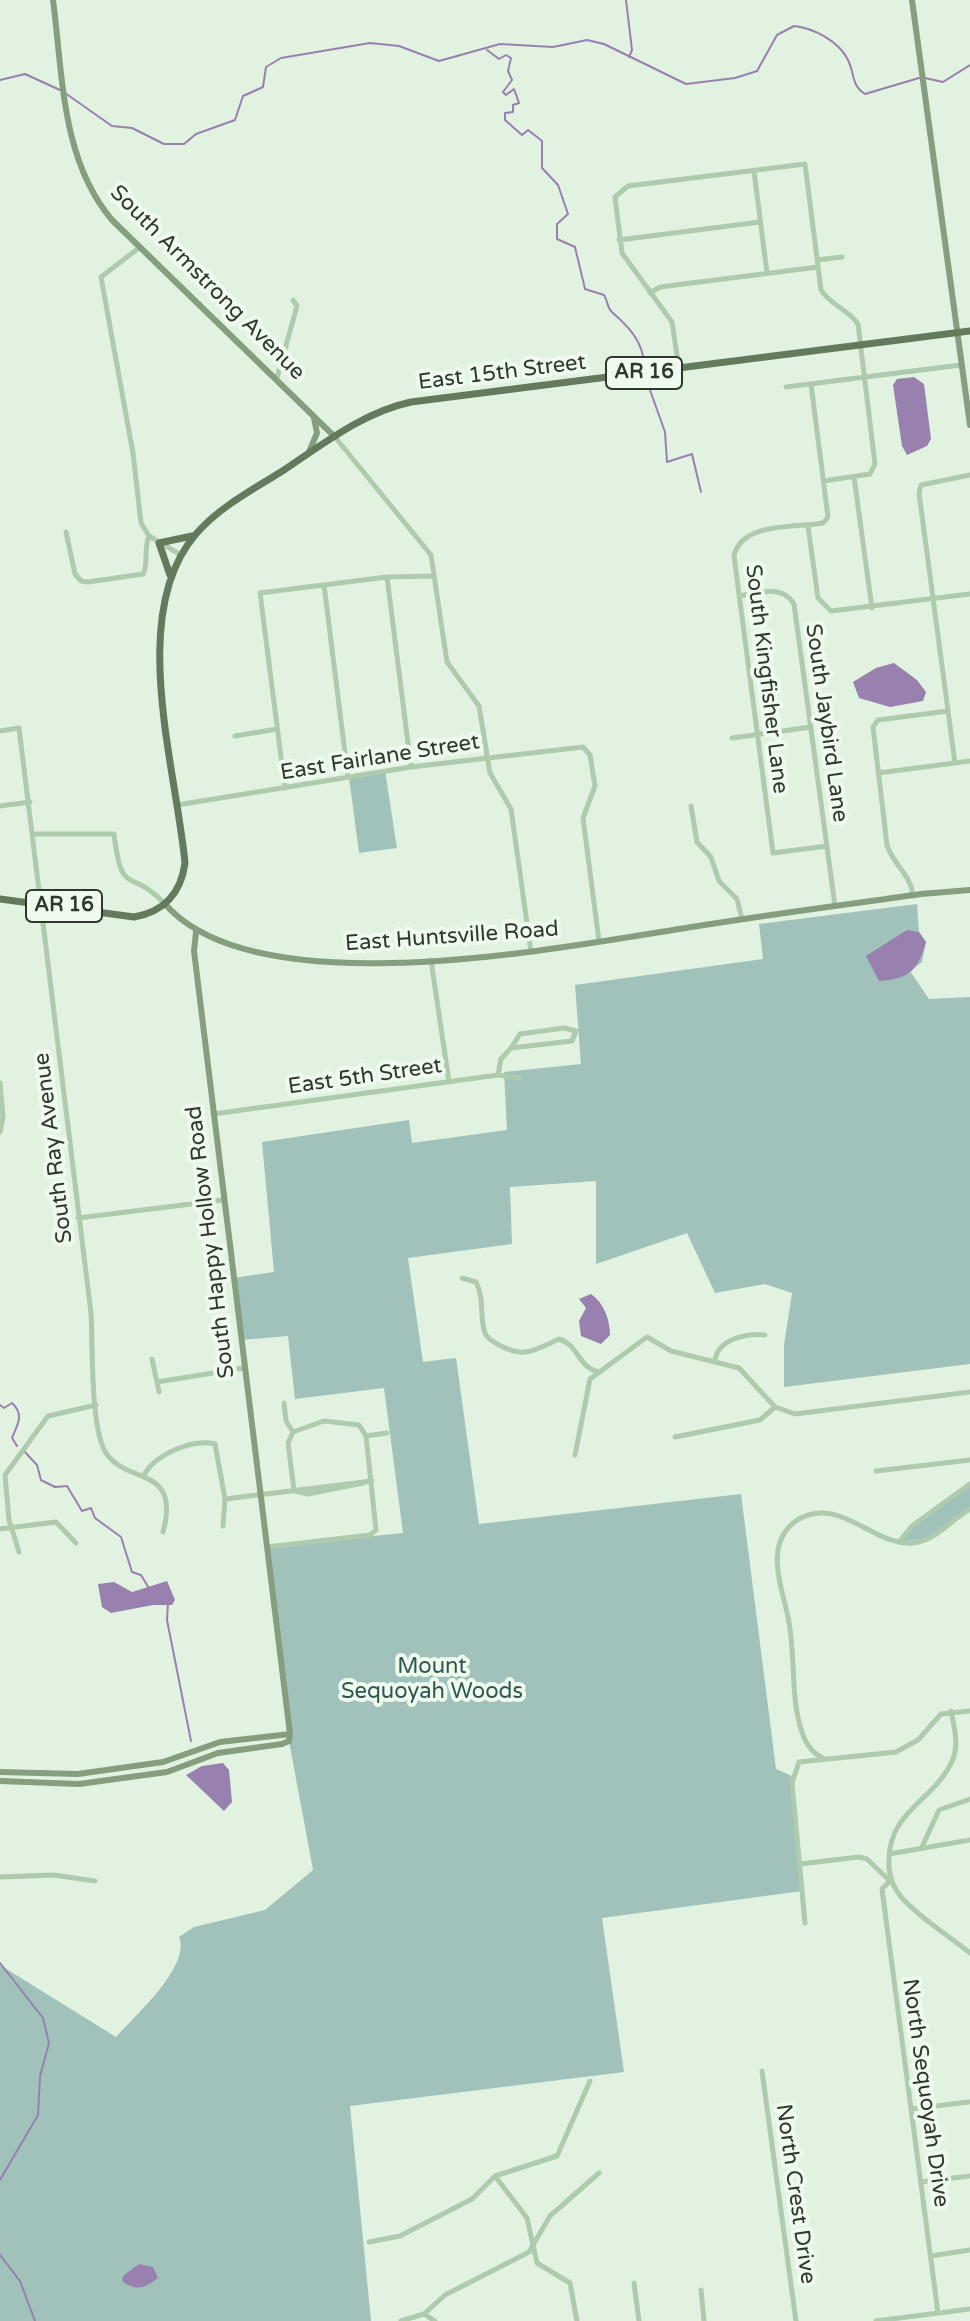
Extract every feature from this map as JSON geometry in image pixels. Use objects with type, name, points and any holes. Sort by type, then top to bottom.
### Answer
[{"type":"main road","name":"East 15th Street","points":[[181,555],[194,536],[228,506],[377,413],[411,402],[970,331]]},
{"type":"main road","points":[[171,576],[159,543],[194,536]]},
{"type":"main road","name":"AR 16","points":[[0,899],[41,902],[127,917],[145,915],[165,904],[181,883],[185,863],[158,641],[160,613],[181,555]]},
{"type":"street","name":"South Armstrong Avenue","points":[[53,0],[74,152],[102,208],[335,437]]},
{"type":"street","points":[[912,0],[970,425]]},
{"type":"street","points":[[679,369],[672,322],[624,257],[614,207],[620,190],[628,186],[805,164],[821,290],[827,299],[853,316],[858,324],[875,468],[870,474],[824,481]]},
{"type":"street","points":[[754,171],[767,273]]},
{"type":"street","points":[[619,240],[760,222]]},
{"type":"street","points":[[140,247],[101,277],[133,453],[139,516],[149,536],[181,555]]},
{"type":"street","points":[[650,293],[660,287],[767,273],[842,257]]},
{"type":"street","points":[[277,378],[297,306],[293,300]]},
{"type":"street","points":[[786,387],[961,365]]},
{"type":"street","points":[[811,384],[828,517],[823,523],[808,526],[821,604],[834,612],[970,594]]},
{"type":"street","points":[[308,454],[317,433],[312,415]]},
{"type":"street","points":[[335,437],[428,550],[447,662],[479,706],[493,781],[511,809],[531,952]]},
{"type":"street","points":[[955,763],[919,489],[928,481],[970,475]]},
{"type":"street","points":[[854,477],[872,608]]},
{"type":"street","name":"South Kingfisher Lane","points":[[808,526],[757,532],[742,539],[734,556],[773,853],[827,846]]},
{"type":"street","points":[[66,532],[77,579],[88,582],[143,574],[146,569],[144,547],[149,536]]},
{"type":"street","points":[[285,788],[260,593],[387,577],[434,576]]},
{"type":"street","points":[[387,577],[411,767]]},
{"type":"street","points":[[324,585],[348,777]]},
{"type":"street","name":"South Jaybird Lane","points":[[739,596],[777,591],[792,601],[835,906]]},
{"type":"street","points":[[913,895],[908,874],[890,854],[887,845],[872,732],[875,723],[948,711]]},
{"type":"street","points":[[732,738],[811,727]]},
{"type":"street","name":"South Ray Avenue","points":[[0,731],[19,728],[30,802],[91,1313],[90,1362],[96,1405],[106,1453],[118,1464],[155,1481],[163,1495],[166,1519],[163,1532]]},
{"type":"street","points":[[235,736],[277,729]]},
{"type":"street","name":"East Fairlane Street","points":[[177,805],[411,767],[578,747],[587,749],[595,786],[583,818],[599,941]]},
{"type":"street","points":[[878,773],[970,761]]},
{"type":"street","points":[[0,806],[30,802]]},
{"type":"street","points":[[691,806],[697,842],[711,857],[719,881],[737,899],[742,919]]},
{"type":"street","points":[[33,834],[114,834],[120,873],[129,882],[148,887],[165,904]]},
{"type":"street","name":"East Huntsville Road","points":[[165,904],[196,932],[215,940],[301,961],[334,964],[531,952],[742,919],[970,890]]},
{"type":"street","name":"South Happy Hollow Road","points":[[196,932],[194,951],[223,1200],[290,1734]]},
{"type":"street","points":[[431,960],[449,1082]]},
{"type":"street","points":[[498,1075],[501,1059],[520,1034],[564,1028],[576,1031],[572,1041],[563,1044],[511,1048]]},
{"type":"street","name":"East 5th Street","points":[[213,1114],[498,1075],[520,1078]]},
{"type":"street","points":[[0,1083],[3,1117],[0,1132]]},
{"type":"street","points":[[78,1218],[223,1200]]},
{"type":"street","points":[[462,1278],[476,1282],[481,1291],[485,1332],[490,1340],[522,1354],[534,1353],[559,1339],[564,1340],[575,1349],[584,1366],[600,1372]]},
{"type":"street","points":[[715,1361],[720,1347],[727,1343],[753,1334],[765,1335]]},
{"type":"street","points":[[575,1455],[586,1412],[590,1379],[647,1337],[671,1351],[739,1368],[775,1407],[785,1413],[812,1414],[970,1392]]},
{"type":"street","points":[[152,1359],[159,1392]]},
{"type":"street","points":[[157,1382],[244,1368]]},
{"type":"street","points":[[284,1403],[286,1421],[293,1432]]},
{"type":"street","points":[[19,1552],[4,1481],[8,1467],[48,1416],[60,1410],[96,1405]]},
{"type":"street","points":[[675,1437],[760,1420],[775,1407]]},
{"type":"street","points":[[267,1547],[370,1535],[376,1530],[366,1436],[359,1425],[346,1421],[315,1423],[293,1432],[288,1443],[294,1490]]},
{"type":"street","points":[[366,1436],[387,1433]]},
{"type":"street","points":[[144,1475],[155,1458],[211,1443],[219,1452],[225,1499],[223,1526]]},
{"type":"street","points":[[876,1471],[970,1460]]},
{"type":"street","points":[[225,1499],[372,1481]]},
{"type":"street","points":[[899,1542],[912,1526],[970,1484]]},
{"type":"street","points":[[825,1759],[806,1743],[799,1723],[790,1626],[778,1550],[788,1528],[814,1515],[848,1518],[899,1542],[912,1543],[931,1538],[970,1509]]},
{"type":"street","points":[[0,1529],[56,1522],[76,1543]]},
{"type":"street","points":[[799,1762],[903,1750],[918,1740],[936,1718],[951,1711],[970,1711]]},
{"type":"street","points":[[890,1881],[889,1854],[896,1825],[940,1778],[953,1757],[955,1742],[951,1711]]},
{"type":"street","points":[[0,1772],[26,1770],[64,1775],[133,1767],[163,1762],[216,1743],[290,1734],[289,1741],[282,1744],[218,1753],[167,1772],[66,1785],[27,1780],[0,1781]]},
{"type":"street","points":[[216,1743],[218,1753]]},
{"type":"street","points":[[805,1923],[792,1783],[806,1743]]},
{"type":"street","points":[[922,1847],[939,1810],[970,1799]]},
{"type":"street","points":[[889,1854],[970,1840]]},
{"type":"street","points":[[800,1864],[859,1857],[872,1863],[904,1899],[970,1953]]},
{"type":"street","points":[[0,1877],[54,1875],[95,1881]]},
{"type":"street","name":"North Sequoyah Drive","points":[[890,1881],[882,1889],[938,2313]]},
{"type":"street","name":"North Crest Drive","points":[[762,2071],[796,2321]]},
{"type":"street","points":[[369,2242],[386,2241],[472,2199],[495,2176],[557,2156],[590,2081]]},
{"type":"street","points":[[911,2109],[969,2102]]},
{"type":"street","points":[[401,2321],[424,2314],[445,2295],[533,2248],[550,2216],[599,2173]]},
{"type":"street","points":[[495,2176],[522,2209],[542,2269],[558,2274],[570,2283],[577,2321]]},
{"type":"street","points":[[921,2182],[970,2176]]},
{"type":"street","points":[[931,2256],[970,2250]]},
{"type":"street","points":[[634,2283],[639,2321]]},
{"type":"street","points":[[701,2290],[704,2321]]},
{"type":"street","points":[[876,2321],[970,2309]]},
{"type":"street","points":[[424,2314],[435,2321]]},
{"type":"green space","points":[[385,771],[397,848],[359,853],[349,777]]},
{"type":"green space","name":"Mount Sequoyah Woods","points":[[917,904],[919,932],[926,942],[922,962],[910,971],[929,999],[970,997],[970,1364],[784,1387],[784,1345],[792,1293],[765,1284],[715,1293],[687,1233],[596,1264],[596,1181],[510,1187],[512,1244],[408,1258],[423,1362],[456,1358],[479,1524],[741,1494],[776,1769],[792,1776],[802,1891],[602,1918],[624,2072],[350,2106],[371,2321],[0,2321],[0,1965],[116,2037],[169,1976],[181,1949],[179,1937],[194,1927],[265,1910],[313,1870],[289,1741],[267,1547],[403,1533],[384,1388],[295,1399],[288,1336],[241,1340],[233,1278],[274,1272],[262,1142],[409,1120],[412,1143],[507,1130],[504,1072],[581,1064],[575,985],[763,959],[759,924]]},
{"type":"green space","points":[[970,1484],[970,1509],[931,1538],[899,1542],[907,1531]]},
{"type":"shaded area","points":[[914,377],[924,384],[931,439],[927,446],[907,455],[902,446],[893,385],[897,379]]},
{"type":"shaded area","points":[[894,663],[917,680],[926,692],[923,701],[890,707],[859,698],[853,682],[876,668]]},
{"type":"shaded area","points":[[907,930],[919,932],[926,942],[920,960],[905,975],[879,981],[866,956]]},
{"type":"shaded area","points":[[591,1294],[603,1307],[609,1324],[610,1335],[601,1344],[581,1336],[579,1321],[586,1308],[579,1299]]},
{"type":"shaded area","points":[[167,1581],[175,1600],[172,1605],[153,1605],[111,1613],[102,1607],[98,1584],[114,1582],[132,1592]]},
{"type":"shaded area","points":[[223,1763],[229,1770],[232,1802],[224,1811],[186,1775],[202,1766]]},
{"type":"shaded area","points":[[139,2264],[153,2267],[158,2278],[140,2287],[132,2287],[122,2281],[123,2276]]},
{"type":"waterway","points":[[626,0],[632,50],[629,57]]},
{"type":"waterway","points":[[65,93],[112,126],[132,128],[164,144],[184,144],[196,134],[235,120],[243,96],[263,87],[266,67],[281,58],[370,43],[399,46],[439,61],[500,44],[553,47],[587,40],[604,44],[686,84],[735,78],[757,71],[777,35],[794,26],[809,29],[832,41],[844,53],[857,87],[865,94],[919,78]]},
{"type":"waterway","points":[[487,50],[499,59],[506,55],[511,58],[508,71],[512,80],[503,92],[506,95],[514,89],[519,103],[513,105],[513,112],[505,113],[505,120],[522,135],[528,130],[542,141],[542,168],[558,185],[568,214],[557,224],[557,239],[575,247],[585,289],[604,295],[611,311],[630,329],[638,342],[644,364]]},
{"type":"waterway","points":[[925,78],[943,82],[970,65]]},
{"type":"waterway","points":[[0,80],[25,74],[60,90]]},
{"type":"waterway","points":[[645,376],[665,432],[667,462],[692,454],[701,492]]},
{"type":"waterway","points":[[0,1405],[4,1408],[12,1403],[16,1407],[19,1420],[12,1438],[17,1446]]},
{"type":"waterway","points":[[24,1451],[37,1465],[41,1480],[55,1487],[67,1486],[82,1511],[91,1508],[95,1518],[121,1537],[132,1572],[141,1575],[150,1590]]},
{"type":"waterway","points":[[168,1602],[167,1620],[191,1741]]},
{"type":"waterway","points":[[0,1963],[43,2018],[49,2043],[40,2076],[38,2115],[0,2180]]},
{"type":"waterway","points":[[0,2255],[20,2281],[35,2321]]}]
